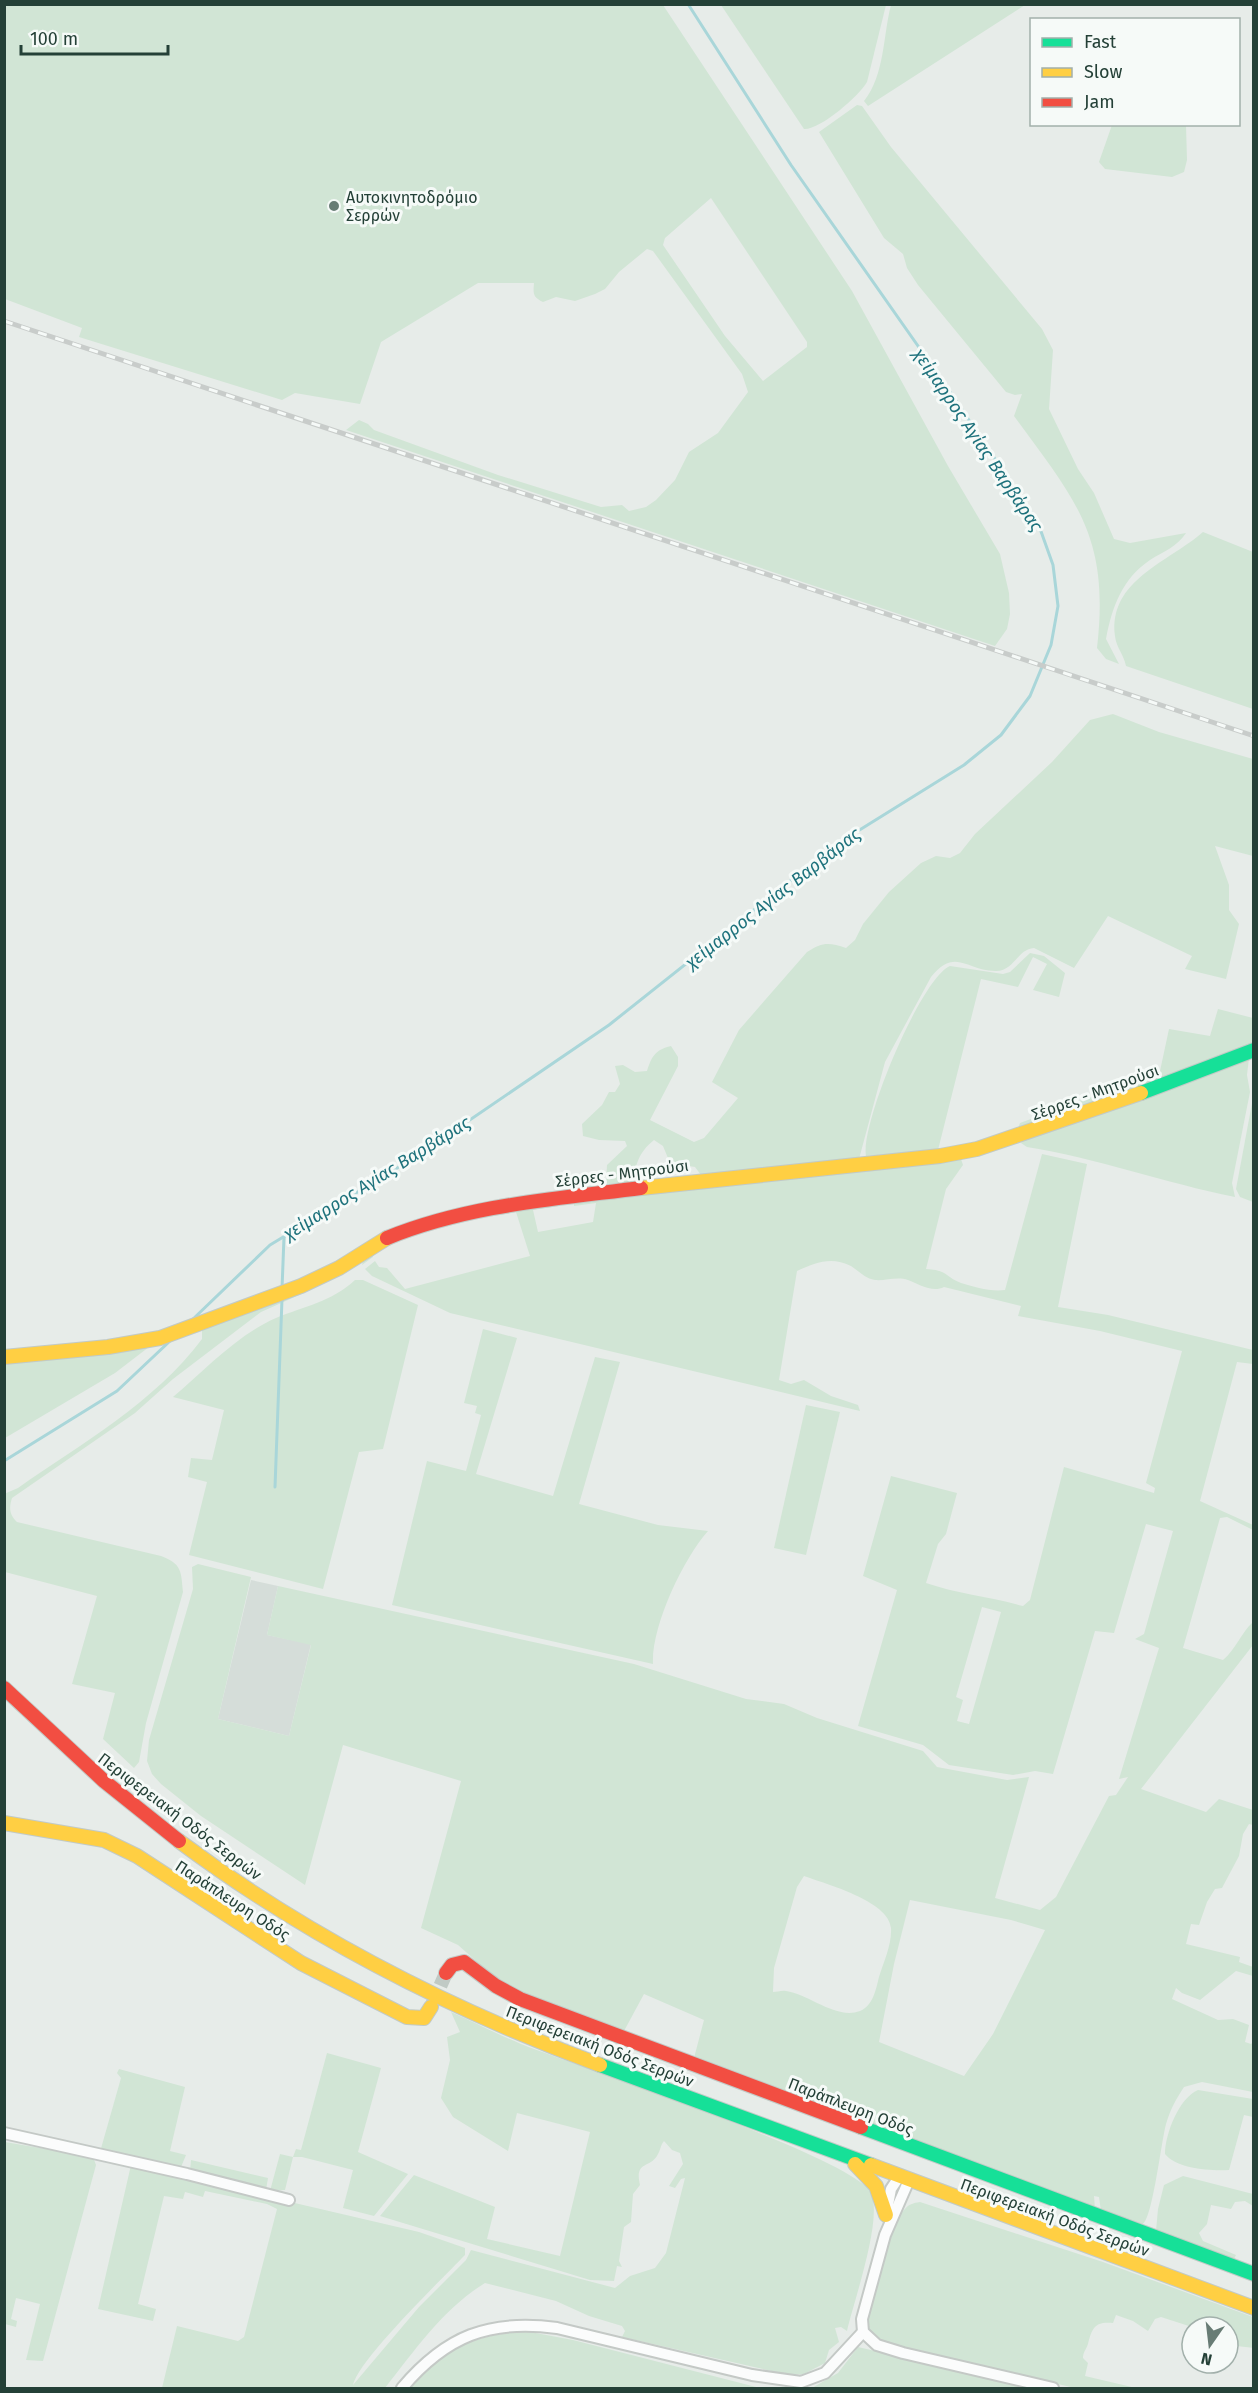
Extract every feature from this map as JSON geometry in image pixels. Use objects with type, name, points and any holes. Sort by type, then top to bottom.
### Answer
[{"type":"street","name":"Σέρρες - Μητρούσι","points":[[4,1357],[108,1347],[160,1338],[262,1303],[339,1268],[404,1230],[432,1220],[518,1203],[769,1173],[940,1156],[977,1149],[1075,1118],[1254,1050]]},
{"type":"street","name":"Περιφερειακή Οδός Σερρών","points":[[4,1688],[107,1784],[203,1858],[286,1915],[360,1958],[507,2028],[846,2157],[1254,2308]]},
{"type":"street","name":"Παράπλευρη Οδός","points":[[4,1823],[104,1840],[137,1856],[301,1964],[407,2018],[424,2018],[431,2007]]},
{"type":"street","name":"Παράπλευρη Οδός","points":[[446,1973],[452,1965],[464,1962],[496,1986],[520,1999],[1254,2274]]},
{"type":"street","points":[[4,2133],[187,2174],[289,2200]]},
{"type":"street","points":[[846,2157],[875,2185],[881,2194],[886,2215]]},
{"type":"street","points":[[885,2235],[891,2189],[904,2178]]},
{"type":"street","points":[[904,2178],[885,2235],[862,2319],[863,2332],[877,2345],[903,2353],[1053,2388]]},
{"type":"street","points":[[402,2388],[429,2360],[445,2348],[464,2337],[504,2325],[527,2324],[557,2328],[752,2375],[801,2382],[825,2373],[863,2332]]},
{"type":"shaded area","points":[[251,1580],[278,1586],[267,1635],[311,1644],[289,1736],[218,1719]]},
{"type":"green space","points":[[891,4],[1025,5],[868,106],[864,101],[871,91],[880,67]]},
{"type":"green space","name":"Αυτοκινητοδρόμιο Σερρών","points":[[4,5],[663,5],[852,291],[948,466],[1000,554],[1009,593],[1010,614],[1007,629],[995,646],[346,430],[359,420],[374,430],[498,475],[601,507],[622,505],[629,511],[646,507],[675,480],[689,452],[718,433],[748,392],[742,374],[653,251],[647,249],[619,272],[605,289],[575,301],[556,297],[543,302],[534,295],[534,283],[478,283],[381,342],[360,404],[295,393],[282,400],[79,337],[82,328],[5,299]],"holes":[[[711,198],[807,342],[807,347],[763,381],[725,336],[663,245],[665,238]]]},
{"type":"green space","points":[[721,5],[886,5],[867,82],[856,95],[829,118],[811,128],[804,129]]},
{"type":"green space","points":[[857,105],[862,106],[891,147],[1042,329],[1053,350],[1049,409],[1078,469],[1094,493],[1114,539],[1130,543],[1186,533],[1174,545],[1140,568],[1125,585],[1111,616],[1106,639],[1119,664],[1106,659],[1097,648],[1100,609],[1093,548],[1084,522],[1071,497],[1014,416],[1022,394],[1015,395],[1006,392],[918,285],[907,268],[903,254],[884,238],[819,132]]},
{"type":"green space","points":[[1112,126],[1186,126],[1187,160],[1184,172],[1172,177],[1105,169],[1099,162]]},
{"type":"green space","points":[[1203,532],[1253,552],[1253,709],[1126,666],[1116,640],[1115,617],[1121,600],[1131,586],[1158,563]]},
{"type":"green space","points":[[1113,714],[1159,732],[1253,759],[1253,856],[1215,846],[1229,885],[1229,910],[1239,924],[1226,979],[1185,969],[1192,956],[1108,916],[1074,968],[1034,948],[1023,952],[1007,968],[1001,970],[985,970],[961,962],[947,963],[931,977],[885,1062],[859,1159],[701,1175],[695,1167],[670,1163],[663,1146],[654,1140],[641,1154],[632,1182],[606,1184],[607,1165],[627,1146],[625,1141],[599,1140],[583,1136],[582,1124],[602,1105],[609,1092],[615,1092],[620,1084],[615,1066],[623,1065],[635,1072],[647,1071],[655,1054],[671,1046],[678,1057],[678,1066],[650,1120],[694,1142],[704,1138],[738,1098],[712,1082],[739,1030],[807,952],[826,944],[846,948],[855,940],[863,924],[889,892],[921,863],[936,856],[950,858],[960,853],[975,834],[1052,762],[1090,720]]},
{"type":"green space","points":[[1030,953],[1044,956],[1065,973],[1059,997],[1033,990],[1047,964],[1033,957],[1018,987],[981,979],[938,1150],[866,1156],[867,1139],[882,1085],[909,1023],[938,976],[950,966],[1003,974],[1010,972]]},
{"type":"green space","points":[[1218,1009],[1253,1018],[1253,1044],[1017,1131],[1020,1123],[1160,1071],[1169,1029],[1210,1036]]},
{"type":"green space","points":[[1249,1058],[1247,1075],[1250,1092],[1232,1183],[1235,1197],[1079,1157],[1027,1147],[1021,1143],[1024,1139]]},
{"type":"green space","points":[[1253,1098],[1253,1202],[1240,1197],[1236,1189]]},
{"type":"green space","points":[[1042,1154],[1087,1164],[1058,1307],[1108,1315],[1253,1350],[1253,1364],[1237,1362],[1200,1501],[1253,1525],[1253,1530],[1227,1517],[1220,1518],[1183,1648],[1223,1660],[1253,1622],[1253,1645],[1141,1789],[1206,1812],[1219,1799],[1253,1810],[1253,1825],[1249,1824],[1243,1834],[1239,1856],[1222,1888],[1215,1889],[1207,1902],[1199,1925],[1191,1924],[1186,1944],[1240,1957],[1239,1962],[1253,1967],[1253,1976],[1236,1971],[1200,2000],[1176,1988],[1172,1999],[1218,2020],[1233,2019],[1249,2025],[1245,2042],[1251,2044],[1253,2042],[1253,2092],[1202,2082],[1184,2087],[1166,2124],[1150,2208],[1143,2224],[1101,2211],[1099,2197],[1094,2196],[1095,2209],[913,2142],[908,2137],[911,2131],[905,2128],[902,2136],[694,2058],[704,2020],[644,1994],[624,2031],[516,1992],[500,1982],[458,1945],[421,1928],[461,1781],[343,1745],[305,1885],[201,1816],[152,1774],[147,1761],[149,1740],[193,1589],[192,1567],[198,1564],[251,1577],[218,1719],[289,1736],[311,1645],[267,1635],[278,1586],[634,1664],[746,1699],[784,1704],[817,1718],[923,1751],[937,1767],[1007,1780],[1029,1777],[995,1898],[1040,1910],[1056,1897],[1109,1796],[1116,1795],[1128,1777],[1119,1779],[1159,1648],[1135,1639],[1144,1634],[1173,1531],[1146,1524],[1114,1633],[1095,1631],[1053,1774],[1035,1771],[1013,1775],[949,1765],[923,1745],[858,1726],[897,1590],[863,1576],[891,1476],[957,1493],[946,1534],[938,1544],[926,1583],[1023,1606],[1030,1600],[1064,1467],[1154,1493],[1155,1488],[1146,1483],[1182,1351],[1100,1331],[1018,1316],[1021,1306],[944,1287],[930,1288],[900,1278],[875,1280],[837,1261],[817,1263],[797,1271],[779,1380],[791,1384],[804,1380],[831,1396],[858,1405],[860,1411],[450,1313],[372,1276],[365,1269],[375,1261],[379,1267],[387,1268],[405,1289],[530,1256],[516,1212],[454,1221],[416,1232],[380,1248],[362,1265],[363,1261],[383,1245],[405,1233],[429,1224],[481,1212],[558,1202],[558,1206],[533,1210],[538,1232],[593,1222],[596,1203],[574,1206],[574,1201],[960,1156],[963,1165],[946,1189],[926,1269],[946,1274],[956,1281],[971,1286],[988,1290],[1005,1290]],"holes":[[[982,1607],[1001,1612],[969,1724],[957,1721],[963,1700],[956,1697]],[[804,1876],[855,1895],[880,1910],[888,1918],[891,1934],[887,1952],[873,1997],[864,2009],[851,2013],[842,2012],[795,1993],[773,1992],[774,1968],[797,1887]],[[910,1900],[1011,1920],[1045,1930],[993,2034],[964,2076],[879,2042],[894,1964]]]},
{"type":"green space","points":[[355,1280],[363,1280],[418,1305],[383,1449],[359,1452],[323,1589],[189,1555],[207,1482],[188,1477],[191,1458],[212,1460],[224,1410],[173,1397],[222,1354],[262,1325],[327,1299]]},
{"type":"green space","points":[[322,1281],[306,1292],[261,1312],[173,1379],[135,1413],[12,1498],[10,1511],[17,1522],[161,1556],[173,1562],[179,1569],[183,1592],[146,1723],[139,1762],[134,1768],[103,1739],[115,1693],[72,1684],[97,1596],[5,1572],[4,1494],[18,1488],[92,1438],[140,1402],[183,1362],[202,1339],[202,1328],[268,1306]]},
{"type":"green space","points":[[483,1329],[517,1338],[476,1474],[553,1496],[595,1357],[620,1362],[579,1504],[658,1525],[708,1531],[698,1543],[670,1594],[657,1632],[653,1664],[392,1605],[427,1461],[466,1471],[481,1415],[475,1413],[477,1406],[464,1403]]},
{"type":"green space","points":[[158,1340],[115,1373],[5,1438],[5,1362]]},
{"type":"green space","points":[[806,1405],[840,1412],[806,1555],[774,1548]]},
{"type":"green space","points":[[451,2012],[521,2044],[767,2136],[817,2158],[854,2178],[871,2193],[874,2205],[871,2240],[861,2281],[847,2331],[841,2327],[835,2328],[839,2342],[829,2350],[825,2363],[804,2374],[789,2375],[622,2337],[625,2331],[622,2326],[589,2316],[556,2301],[485,2283],[470,2293],[443,2318],[385,2388],[162,2388],[177,2326],[238,2341],[244,2337],[277,2209],[267,2204],[205,2191],[203,2197],[185,2192],[183,2199],[164,2196],[138,2304],[156,2309],[153,2321],[98,2309],[131,2165],[419,2232],[465,2248],[465,2255],[370,2357],[353,2385],[419,2307],[466,2260],[471,2250],[615,2288],[630,2276],[655,2268],[666,2253],[685,2178],[681,2179],[675,2188],[669,2186],[683,2164],[680,2153],[672,2150],[664,2141],[655,2159],[641,2168],[639,2172],[640,2185],[633,2194],[631,2222],[624,2227],[619,2261],[622,2267],[617,2266],[614,2281],[590,2280],[380,2216],[414,2175],[495,2207],[487,2239],[560,2256],[590,2132],[517,2113],[508,2151],[453,2117],[441,2098],[450,2060],[447,2037],[460,2032]]},
{"type":"green space","points":[[327,2053],[381,2068],[358,2152],[408,2174],[374,2216],[343,2208],[353,2170],[302,2157],[293,2157],[296,2149],[301,2150]]},
{"type":"green space","points":[[119,2069],[185,2087],[170,2151],[186,2155],[181,2167],[100,2152],[121,2078],[117,2073]]},
{"type":"green space","points":[[1198,2090],[1253,2099],[1253,2117],[1244,2115],[1229,2170],[1186,2166],[1170,2159],[1165,2154],[1170,2127],[1179,2108],[1191,2094]]},
{"type":"green space","points":[[5,2142],[93,2157],[96,2165],[43,2361],[26,2360],[40,2304],[16,2298],[11,2319],[17,2321],[16,2327],[5,2324]]},
{"type":"green space","points":[[280,2154],[293,2157],[285,2190],[270,2191]]},
{"type":"green space","points":[[191,2160],[268,2178],[266,2190],[190,2172]]},
{"type":"green space","points":[[1183,2176],[1253,2194],[1253,2206],[1245,2201],[1235,2202],[1231,2209],[1211,2205],[1207,2224],[1199,2233],[1203,2241],[1236,2255],[1233,2261],[1156,2231],[1164,2185]]},
{"type":"green space","points":[[920,2202],[1103,2262],[1253,2317],[1254,2348],[1240,2346],[1240,2315],[1180,2315],[1180,2323],[1161,2317],[1155,2319],[1148,2331],[1133,2321],[1116,2315],[1113,2323],[1102,2323],[1093,2330],[1083,2356],[1088,2363],[1085,2376],[1136,2388],[1075,2388],[882,2343],[868,2332],[872,2299],[892,2233],[904,2210],[913,2203]]},
{"type":"green space","points":[[525,2331],[573,2340],[760,2388],[409,2388],[435,2363],[461,2346],[490,2336]]},
{"type":"green space","points":[[858,2347],[1033,2388],[812,2388],[838,2373]]},
{"type":"waterway","name":"χείμαρρος Αγίας Βαρβάρας","points":[[192,1320],[270,1245],[417,1156],[609,1025],[837,844],[964,765],[1001,735],[1030,696],[1051,645],[1058,606],[1053,565],[1038,523],[944,383],[791,165],[688,4]]},
{"type":"waterway","points":[[282,1289],[284,1237]]},
{"type":"waterway","points":[[275,1487],[282,1299]]},
{"type":"waterway","name":"χείμαρρος Αγίας Βαρβάρας","points":[[4,1461],[117,1391],[170,1341]]},
{"type":"tunnel","points":[[432,2005],[446,1973]]},
{"type":"railway","points":[[4,321],[1254,736]]},
{"type":"traffic: fast","points":[[1141,1093],[1254,1050]]},
{"type":"traffic: fast","points":[[600,2065],[871,2165]]},
{"type":"traffic: fast","points":[[861,2127],[1254,2274]]},
{"type":"traffic: slow","points":[[641,1188],[940,1156],[977,1149],[1141,1093]]},
{"type":"traffic: slow","points":[[4,1357],[108,1347],[160,1338],[301,1286],[339,1268],[387,1238]]},
{"type":"traffic: slow","points":[[4,1823],[104,1840],[137,1856],[301,1963],[407,2017],[424,2018],[431,2007]]},
{"type":"traffic: slow","points":[[179,1841],[278,1909],[381,1968],[489,2020],[600,2065]]},
{"type":"traffic: slow","points":[[855,2164],[876,2186],[886,2215]]},
{"type":"traffic: slow","points":[[871,2165],[1254,2308]]},
{"type":"traffic: jam","points":[[387,1238],[418,1227],[480,1211],[544,1200],[641,1188]]},
{"type":"traffic: jam","points":[[4,1688],[104,1781],[179,1841]]},
{"type":"traffic: jam","points":[[446,1973],[452,1965],[464,1962],[496,1986],[520,1999],[861,2127]]},
{"type":"place","name":"Αυτοκινητοδρόμιο Σερρών","points":[[334,206]]}]
